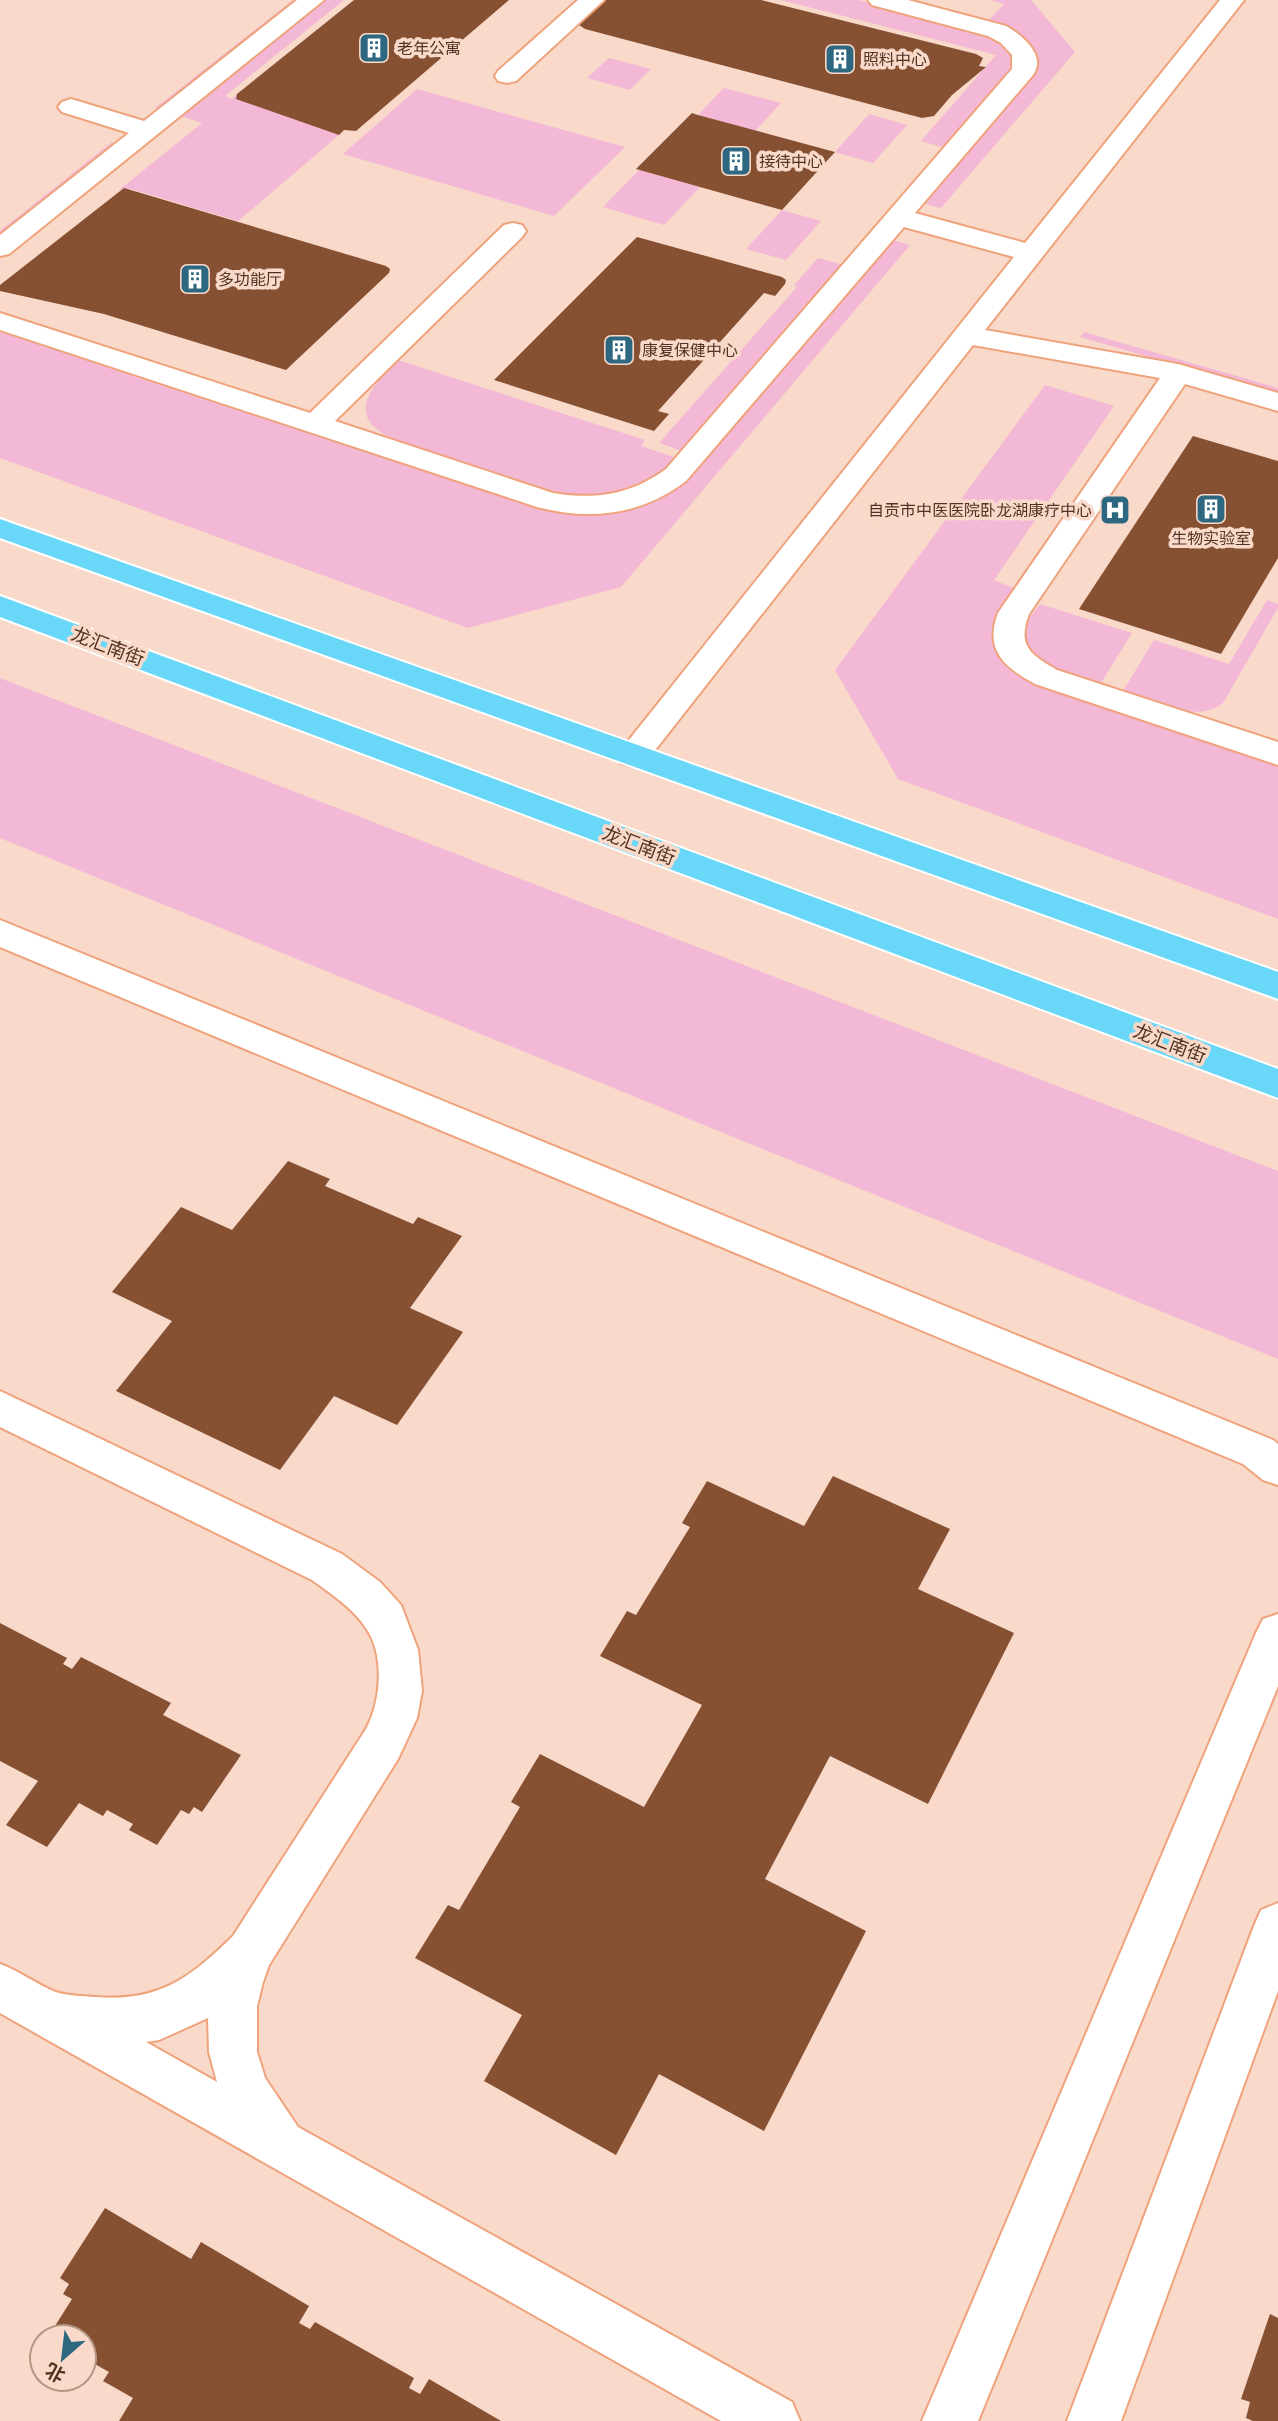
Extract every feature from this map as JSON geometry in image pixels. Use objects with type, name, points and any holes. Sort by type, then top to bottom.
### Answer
[{"type":"main road","points":[[0,528],[1278,986]]},
{"type":"main road","name":"龙汇南街","points":[[0,606],[1278,1084]]},
{"type":"street","points":[[0,248],[312,0]]},
{"type":"street","points":[[507,76],[592,0]]},
{"type":"street","points":[[0,321],[548,501],[591,507],[633,501],[664,486],[676,475],[1020,77],[1026,62],[1018,46],[997,31],[880,0]]},
{"type":"street","points":[[633,755],[1231,0]]},
{"type":"street","points":[[71,107],[148,130]]},
{"type":"street","points":[[899,217],[1029,253]]},
{"type":"street","points":[[315,425],[513,231]]},
{"type":"street","points":[[964,335],[1178,373],[1278,402]]},
{"type":"street","points":[[1178,373],[1014,613],[1008,626],[1007,640],[1014,654],[1028,667],[1046,677],[1278,754]]},
{"type":"street","points":[[0,933],[1258,1452],[1278,1466]]},
{"type":"street","points":[[0,1408],[327,1567],[357,1588],[385,1619],[398,1654],[402,1692],[395,1722],[250,1952],[236,1983],[231,2009],[231,2036],[244,2093],[262,2121],[293,2154]]},
{"type":"street","points":[[949,2421],[960,2401],[1278,1633]]},
{"type":"street","points":[[1094,2421],[1278,1926]]},
{"type":"street","points":[[47,2014],[114,2024],[143,2021],[199,1999],[226,1978],[250,1952]]},
{"type":"street","points":[[0,1987],[293,2154],[773,2421]]},
{"type":"shaded area","points":[[293,0],[300,0],[161,110],[155,108]]},
{"type":"shaded area","points":[[325,0],[344,0],[225,96],[232,99],[237,94],[236,98],[339,135],[238,221],[131,189],[119,190],[202,123],[180,116]]},
{"type":"shaded area","points":[[781,0],[858,0],[969,28],[1002,42],[1010,51],[1014,68],[945,148],[921,141],[996,55]]},
{"type":"shaded area","points":[[990,0],[1031,0],[1075,52],[941,208],[925,204],[1035,72],[1036,58],[996,24],[988,21],[1004,4]]},
{"type":"shaded area","points":[[609,58],[651,69],[630,90],[587,78]]},
{"type":"shaded area","points":[[724,88],[781,103],[755,131],[698,115]]},
{"type":"shaded area","points":[[417,89],[625,147],[554,216],[343,154]]},
{"type":"shaded area","points":[[869,114],[907,125],[873,163],[835,152]]},
{"type":"shaded area","points":[[112,142],[117,144],[0,236],[0,231]]},
{"type":"shaded area","points":[[639,170],[700,187],[664,225],[603,207]]},
{"type":"shaded area","points":[[782,210],[821,221],[786,260],[746,249]]},
{"type":"shaded area","points":[[893,240],[910,245],[621,587],[468,628],[0,458],[0,331],[542,510],[601,514],[637,508],[671,492],[688,479]]},
{"type":"shaded area","points":[[818,258],[844,265],[682,451],[659,443],[797,287],[794,285]]},
{"type":"shaded area","points":[[1084,332],[1278,388],[1278,394],[1080,337]]},
{"type":"shaded area","points":[[398,360],[645,440],[641,446],[676,458],[657,479],[610,498],[569,496],[400,442],[372,424],[366,414],[370,394]]},
{"type":"shaded area","points":[[1045,385],[1114,406],[994,580],[1016,589],[993,626],[996,651],[1008,666],[1042,686],[1278,764],[1278,919],[898,779],[835,670]]},
{"type":"shaded area","points":[[1267,600],[1278,604],[1278,608],[1223,703],[1200,712],[1187,711],[1123,691],[1154,640],[1229,664]]},
{"type":"shaded area","points":[[1040,604],[1132,633],[1101,683],[1049,666],[1027,650],[1022,639],[1024,627]]},
{"type":"shaded area","points":[[0,678],[1278,1171],[1278,1359],[0,838]]},
{"type":"building","name":"老年公寓","points":[[354,0],[509,0],[356,131],[344,130],[339,135],[236,99],[237,94]]},
{"type":"building","name":"照料中心","points":[[592,0],[761,0],[976,54],[983,58],[979,66],[986,67],[952,95],[934,116],[922,118],[585,29],[579,25],[584,19],[575,16]]},
{"type":"building","name":"接待中心","points":[[692,113],[835,152],[782,210],[636,169]]},
{"type":"building","name":"多功能厅","points":[[124,188],[386,266],[390,269],[389,273],[286,370],[104,314],[0,291],[0,285]]},
{"type":"building","name":"康复保健中心","points":[[637,237],[782,277],[786,280],[785,284],[775,296],[764,293],[658,411],[669,414],[654,431],[494,380]]},
{"type":"building","name":"生物实验室","points":[[1193,436],[1278,461],[1278,558],[1221,654],[1079,609]]},
{"type":"building","points":[[288,1161],[330,1179],[325,1186],[413,1224],[418,1217],[462,1236],[410,1308],[463,1332],[397,1425],[334,1396],[280,1470],[116,1391],[172,1321],[112,1292],[181,1207],[232,1230]]},
{"type":"building","points":[[833,1476],[950,1529],[918,1589],[1014,1633],[928,1804],[830,1756],[765,1879],[866,1931],[764,2131],[659,2074],[616,2155],[484,2081],[522,2015],[415,1958],[448,1905],[459,1910],[520,1807],[511,1802],[540,1754],[644,1807],[702,1705],[600,1656],[627,1611],[636,1615],[690,1527],[682,1523],[707,1481],[804,1526]]},
{"type":"building","points":[[0,1623],[67,1658],[63,1664],[72,1669],[81,1657],[171,1703],[163,1715],[241,1755],[202,1812],[194,1807],[189,1814],[181,1810],[157,1845],[129,1830],[133,1824],[107,1810],[103,1816],[79,1803],[47,1847],[6,1825],[38,1781],[0,1761]]},
{"type":"building","points":[[105,2208],[191,2259],[201,2242],[309,2306],[299,2323],[310,2329],[315,2322],[414,2378],[409,2388],[420,2394],[429,2379],[501,2421],[119,2421],[133,2398],[103,2381],[109,2372],[98,2366],[98,2323],[57,2323],[72,2299],[63,2294],[69,2284],[60,2278]]},
{"type":"building","points":[[1270,2314],[1278,2318],[1278,2421],[1253,2421],[1246,2418],[1250,2402],[1241,2399]]},
{"type":"place","name":"老年公寓","points":[[374,48]]},
{"type":"place","name":"照料中心","points":[[840,59]]},
{"type":"place","name":"接待中心","points":[[736,161]]},
{"type":"place","name":"多功能厅","points":[[195,279]]},
{"type":"place","name":"康复保健中心","points":[[619,350]]},
{"type":"place","name":"生物实验室","points":[[1211,509]]},
{"type":"place","name":"自贡市中医医院卧龙湖康疗中心","points":[[1115,510]]}]
